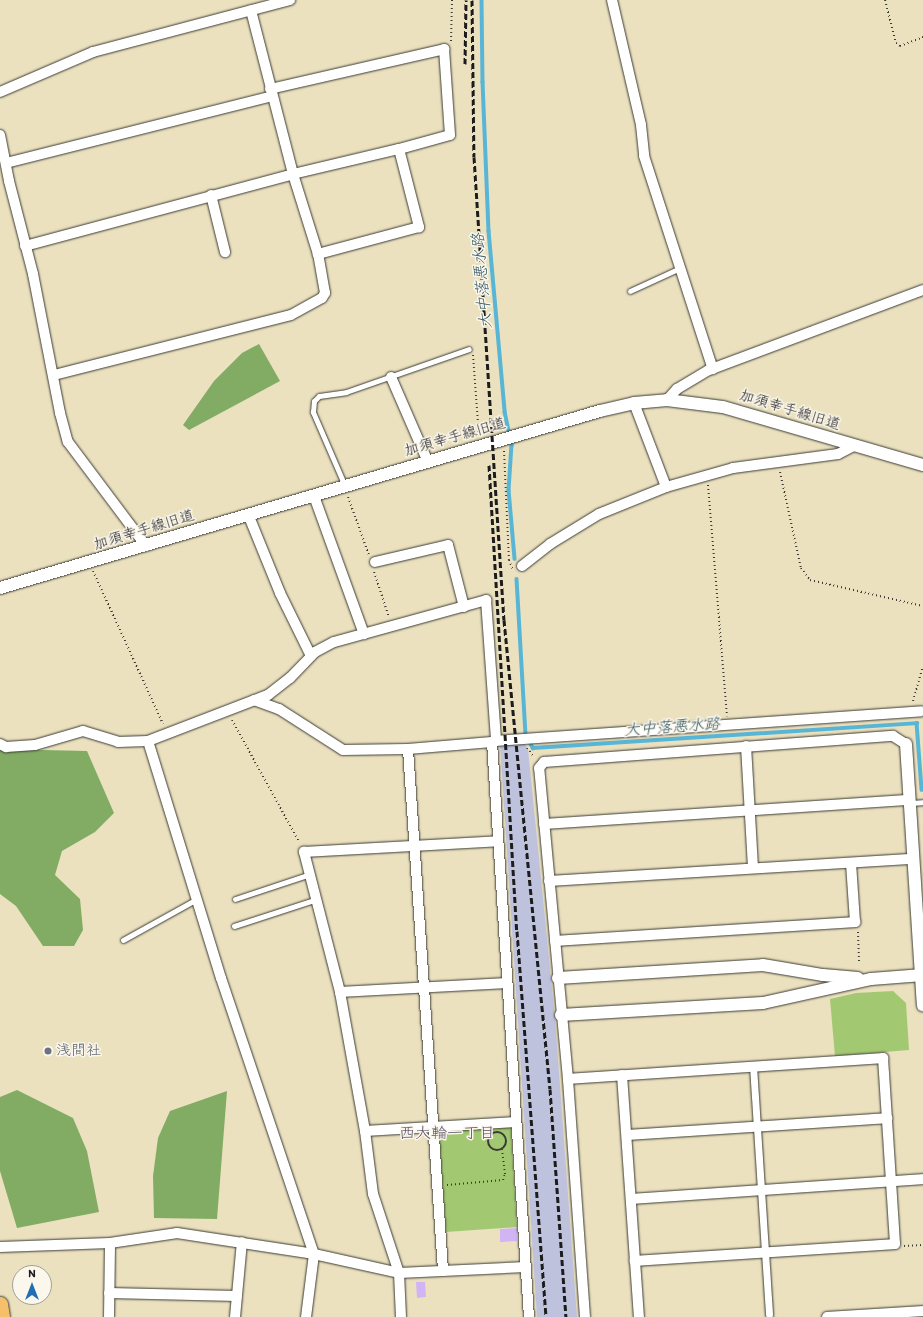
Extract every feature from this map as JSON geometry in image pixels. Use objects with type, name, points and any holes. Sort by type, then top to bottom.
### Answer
[{"type":"main road","points":[[0,1304],[2,1317]]},
{"type":"street","points":[[0,92],[93,52],[290,0]]},
{"type":"street","points":[[612,0],[641,125],[644,156],[713,369]]},
{"type":"street","points":[[54,375],[291,315],[322,298],[325,293],[318,254],[293,174],[251,10]]},
{"type":"street","points":[[6,163],[271,92],[444,49],[450,135],[211,195],[25,246]]},
{"type":"street","points":[[0,135],[25,246],[34,274],[68,442],[146,546]]},
{"type":"street","points":[[318,254],[418,227],[398,149]]},
{"type":"street","points":[[211,195],[225,252]]},
{"type":"street","points":[[667,400],[677,389],[713,369],[923,290]]},
{"type":"street","points":[[391,376],[428,462]]},
{"type":"street","name":"加須幸手線旧道","points":[[0,588],[90,563],[248,514],[634,403],[667,400],[723,407],[923,465]]},
{"type":"street","points":[[634,403],[666,487]]},
{"type":"street","points":[[522,566],[550,544],[599,514],[666,487],[707,474],[778,461],[838,454],[854,446]]},
{"type":"street","points":[[314,496],[364,634]]},
{"type":"street","points":[[248,514],[280,593],[311,656]]},
{"type":"street","points":[[375,562],[448,545],[464,607]]},
{"type":"street","points":[[0,744],[6,747],[35,745],[83,731],[118,742],[148,741],[274,691],[311,656],[334,642],[486,600],[498,841],[529,1317]]},
{"type":"street","points":[[254,700],[279,709],[343,750],[408,749],[494,741],[921,711]]},
{"type":"street","points":[[586,1317],[568,1079],[538,768],[544,762],[893,736],[906,744],[923,1006]]},
{"type":"street","points":[[148,741],[197,900],[314,1254],[306,1317]]},
{"type":"street","points":[[746,746],[753,868]]},
{"type":"street","points":[[408,749],[443,1271]]},
{"type":"street","points":[[544,824],[750,810],[910,802]]},
{"type":"street","points":[[401,1317],[399,1273],[373,1194],[366,1131],[340,992],[318,898],[304,852],[498,841]]},
{"type":"street","points":[[549,881],[753,868],[851,864],[913,859]]},
{"type":"street","points":[[555,941],[855,922],[851,864]]},
{"type":"street","points":[[558,978],[763,965],[823,975],[871,979]]},
{"type":"street","points":[[561,1015],[763,1003],[871,979],[922,975]]},
{"type":"street","points":[[340,992],[507,983]]},
{"type":"street","points":[[568,1079],[622,1074],[883,1058],[889,1182],[895,1244],[635,1261]]},
{"type":"street","points":[[753,1066],[769,1314]]},
{"type":"street","points":[[622,1074],[632,1199],[639,1317]]},
{"type":"street","points":[[627,1135],[887,1118]]},
{"type":"street","points":[[366,1131],[516,1122]]},
{"type":"street","points":[[632,1199],[760,1189],[923,1180]]},
{"type":"street","points":[[0,1247],[110,1243],[177,1233],[314,1254],[399,1273],[526,1267]]},
{"type":"street","points":[[235,1317],[242,1242]]},
{"type":"street","points":[[109,1317],[110,1243]]},
{"type":"street","points":[[109,1293],[237,1296]]},
{"type":"street","points":[[827,1317],[923,1311]]},
{"type":"lane","points":[[630,292],[680,268]]},
{"type":"lane","points":[[345,486],[313,412],[314,401],[319,396],[346,392],[469,349]]},
{"type":"lane","points":[[910,802],[923,802]]},
{"type":"lane","points":[[235,899],[311,874]]},
{"type":"lane","points":[[234,926],[318,898]]},
{"type":"lane","points":[[123,940],[197,900]]},
{"type":"path","points":[[444,49],[450,46],[451,41],[452,0]]},
{"type":"path","points":[[885,0],[896,43],[900,46],[923,37]]},
{"type":"path","points":[[469,349],[473,350],[479,439]]},
{"type":"path","points":[[504,440],[509,560],[511,569],[522,566]]},
{"type":"path","points":[[778,461],[801,568],[810,580],[923,606]]},
{"type":"path","points":[[707,474],[727,724]]},
{"type":"path","points":[[90,563],[168,734]]},
{"type":"path","points":[[910,712],[923,667]]},
{"type":"path","points":[[227,710],[304,852]]},
{"type":"path","points":[[855,922],[859,964]]},
{"type":"path","points":[[438,1185],[503,1180],[505,1174],[502,1149],[506,1143],[505,1137],[499,1132],[494,1132],[490,1136],[489,1144],[492,1148],[502,1149]]},
{"type":"path","points":[[895,1244],[923,1245]]},
{"type":"shaded area","points":[[523,741],[528,749],[555,1018],[577,1317],[537,1317],[500,743]]},
{"type":"green space","points":[[259,344],[280,381],[189,430],[183,425],[214,381],[242,353]]},
{"type":"green space","points":[[0,749],[87,751],[114,813],[95,832],[62,851],[55,875],[80,899],[83,930],[74,946],[43,946],[16,906],[0,894]]},
{"type":"green space","points":[[893,991],[906,1003],[909,1050],[835,1056],[830,999],[856,993]]},
{"type":"green space","points":[[17,1090],[73,1118],[87,1151],[99,1212],[17,1228],[0,1171],[0,1097]]},
{"type":"green space","points":[[227,1091],[217,1219],[154,1218],[153,1176],[158,1138],[170,1111]]},
{"type":"green space","points":[[507,1125],[511,1129],[517,1227],[446,1232],[439,1134],[443,1129]]},
{"type":"building","points":[[517,1228],[517,1241],[500,1242],[500,1229]]},
{"type":"building","points":[[416,1282],[425,1282],[426,1297],[417,1298]]},
{"type":"waterway","name":"大中落悪水路","points":[[482,0],[483,82],[489,231],[505,412],[512,445],[509,490],[515,559]]},
{"type":"waterway","name":"大中落悪水路","points":[[517,579],[526,734],[533,748],[917,723],[922,790]]},
{"type":"railway","points":[[465,64],[466,0]]},
{"type":"railway","points":[[472,0],[474,157],[504,620],[550,1089],[566,1317]]},
{"type":"railway","points":[[489,465],[517,931],[546,1317]]},
{"type":"place","name":"浅間社","points":[[48,1051]]},
{"type":"district","name":"西大輪一丁目","points":[[447,1133]]}]
